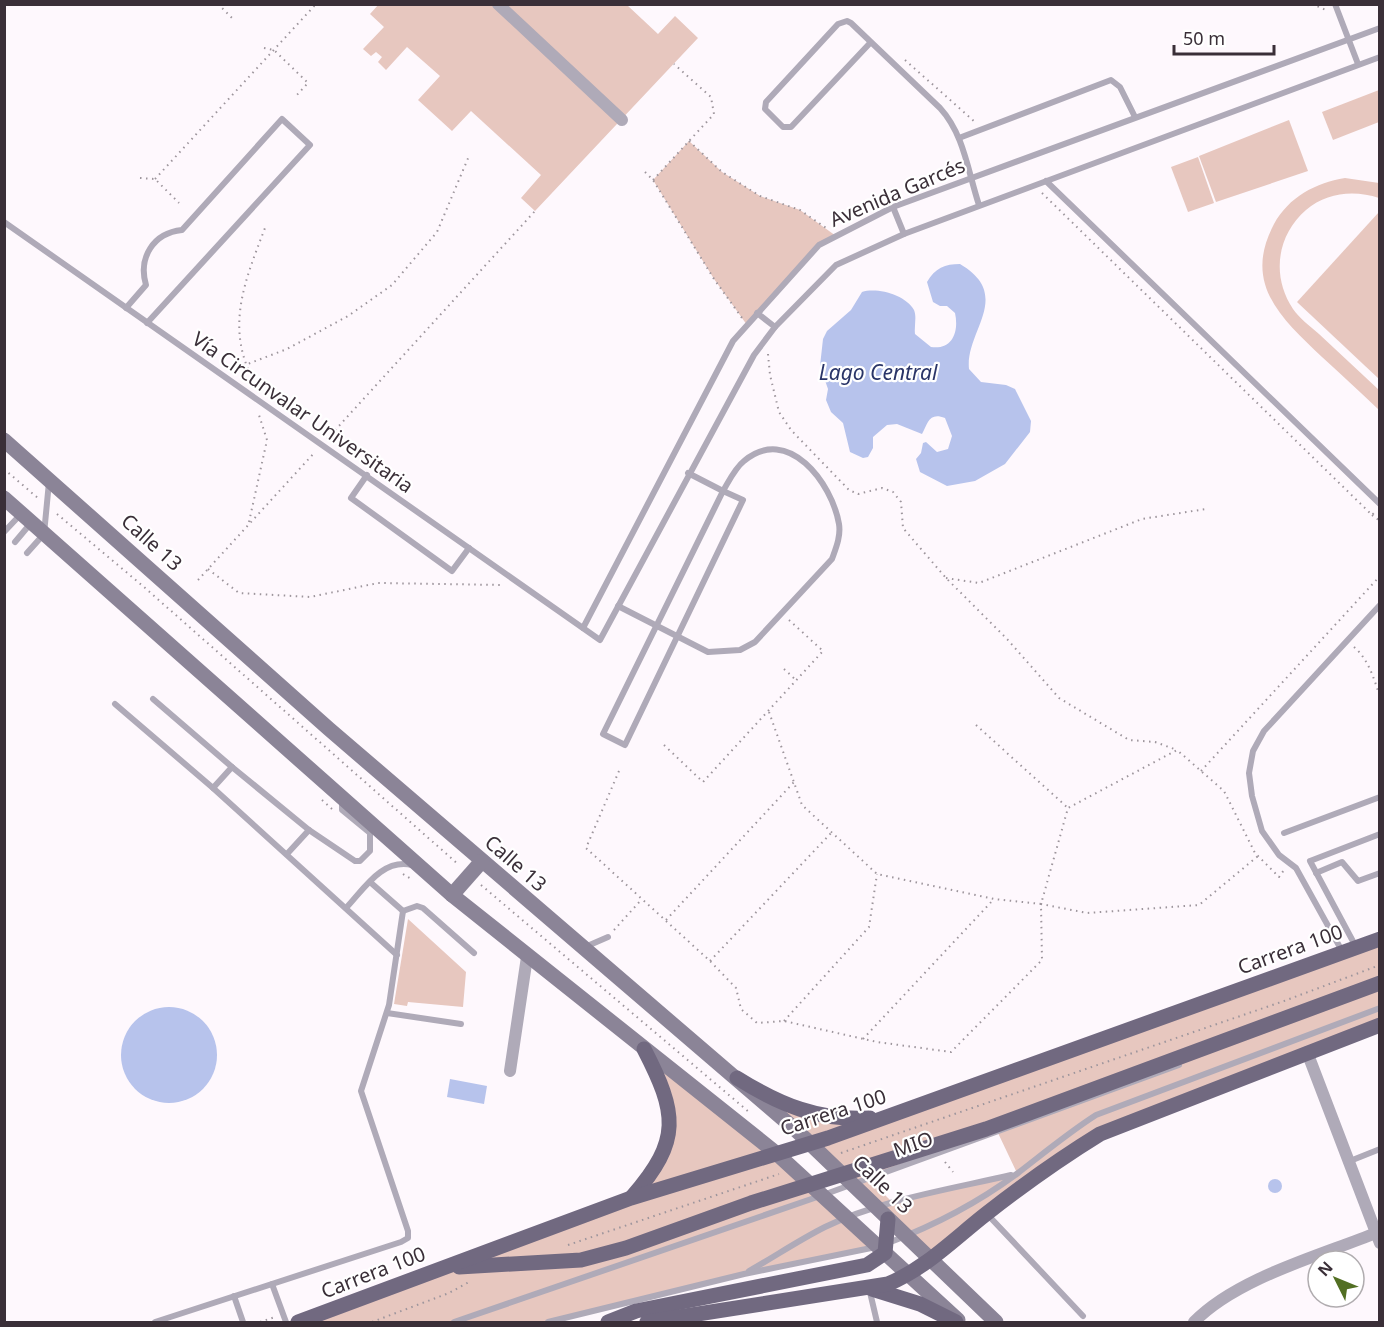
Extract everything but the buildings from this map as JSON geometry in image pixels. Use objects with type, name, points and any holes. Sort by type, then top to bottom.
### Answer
[{"type":"main road","name":"Calle 13","points":[[4,440],[329,729],[737,1078],[826,1158],[996,1323]]},
{"type":"main road","points":[[4,498],[342,798],[420,874],[452,895],[776,1153],[883,1248],[958,1323]]},
{"type":"main road","points":[[452,895],[482,861]]},
{"type":"main road","name":"Carrera 100","points":[[298,1323],[631,1198],[810,1143],[1380,939]]},
{"type":"main road","points":[[444,1268],[580,1260],[817,1190],[1380,982]]},
{"type":"main road","points":[[647,1323],[869,1288],[909,1275],[931,1260],[986,1214],[1070,1152],[1100,1134],[1380,1025]]},
{"type":"main road","points":[[631,1198],[654,1171],[665,1151],[670,1130],[665,1095],[644,1049]]},
{"type":"main road","points":[[737,1078],[788,1107],[816,1116],[869,1118],[911,1108]]},
{"type":"main road","points":[[608,1323],[636,1311],[867,1265],[883,1248],[883,1214]]},
{"type":"main road","points":[[869,1288],[909,1300],[958,1323]]},
{"type":"street","points":[[498,4],[622,120]]},
{"type":"street","points":[[510,1071],[527,957]]},
{"type":"street","points":[[1194,1323],[1229,1295],[1266,1277],[1378,1238],[1307,1052]]},
{"type":"lane","points":[[1335,4],[1358,64]]},
{"type":"lane","points":[[871,42],[791,127],[783,127],[765,109],[766,102],[841,22],[851,23],[871,42],[948,117],[959,138],[979,205]]},
{"type":"lane","name":"Avenida Garcés","points":[[583,628],[734,341],[819,245],[893,207],[1380,28]]},
{"type":"lane","points":[[688,473],[723,491],[743,500],[677,637],[625,745],[603,734],[656,628],[723,491],[745,459],[768,450],[788,451],[804,460],[824,486],[839,524],[838,544],[827,567],[755,642],[740,650],[708,652],[677,637],[656,628],[618,606],[688,473],[754,355],[776,327],[836,265],[904,234],[979,205],[1380,57]]},
{"type":"lane","points":[[959,138],[1111,80],[1120,87],[1135,117]]},
{"type":"lane","points":[[126,308],[146,285],[144,262],[154,242],[167,233],[182,230],[282,119],[310,145],[147,323]]},
{"type":"lane","points":[[1046,181],[1380,506]]},
{"type":"lane","points":[[893,207],[904,234]]},
{"type":"lane","name":"Vía Circunvalar Universitaria","points":[[4,222],[600,640],[618,606]]},
{"type":"lane","points":[[757,313],[776,327]]},
{"type":"lane","points":[[367,475],[351,498],[452,571],[469,549]]},
{"type":"lane","points":[[27,553],[44,534],[49,479]]},
{"type":"lane","points":[[4,532],[26,518]]},
{"type":"lane","points":[[15,542],[26,518]]},
{"type":"lane","points":[[1349,950],[1296,868],[1271,846],[1262,831],[1249,785],[1250,760],[1264,731],[1380,605]]},
{"type":"lane","points":[[153,699],[309,830],[354,861],[366,858],[371,845],[370,834],[342,810],[342,798]]},
{"type":"lane","points":[[115,704],[213,788],[397,955]]},
{"type":"lane","points":[[213,788],[232,767]]},
{"type":"lane","points":[[1284,834],[1380,796]]},
{"type":"lane","points":[[287,854],[309,830]]},
{"type":"lane","points":[[1349,950],[1310,861],[1380,834]]},
{"type":"lane","points":[[1316,873],[1342,862],[1358,881],[1380,873]]},
{"type":"lane","points":[[346,908],[382,870],[392,864],[404,863],[420,874]]},
{"type":"lane","points":[[370,882],[403,911]]},
{"type":"lane","points":[[403,911],[417,906],[423,908],[474,953]]},
{"type":"lane","points":[[155,1323],[401,1242],[409,1235],[392,1176],[361,1091],[387,1014],[403,911]]},
{"type":"lane","points":[[585,947],[608,937]]},
{"type":"lane","name":"MIO","points":[[848,1180],[998,1133],[1380,991]]},
{"type":"lane","points":[[548,1323],[744,1274],[883,1248],[958,1211],[1017,1173],[1057,1140],[1096,1115],[1380,1008]]},
{"type":"lane","points":[[387,1014],[461,1023]]},
{"type":"lane","points":[[1350,1161],[1380,1149]]},
{"type":"lane","points":[[744,1274],[825,1227],[847,1218],[883,1214],[893,1204],[1017,1173]]},
{"type":"lane","points":[[454,1323],[817,1190]]},
{"type":"lane","points":[[986,1214],[1083,1316]]},
{"type":"lane","points":[[272,1284],[286,1323]]},
{"type":"lane","points":[[869,1288],[877,1323]]},
{"type":"lane","points":[[234,1296],[243,1323]]},
{"type":"path","points":[[218,4],[234,21]]},
{"type":"path","points":[[155,179],[316,4]]},
{"type":"path","points":[[264,48],[274,50],[308,83],[295,97]]},
{"type":"path","points":[[904,59],[984,130]]},
{"type":"path","points":[[653,180],[714,114],[711,97],[674,64]]},
{"type":"path","points":[[689,141],[722,172],[760,196],[800,210],[836,236]]},
{"type":"path","points":[[221,374],[287,349],[348,316],[392,285],[437,232],[469,156]]},
{"type":"path","points":[[645,172],[653,180],[714,279],[747,325]]},
{"type":"path","points":[[140,178],[155,179],[179,202]]},
{"type":"path","points":[[1034,185],[1380,521]]},
{"type":"path","points":[[198,580],[535,211]]},
{"type":"path","points":[[256,385],[244,364],[238,338],[244,284],[266,228]]},
{"type":"path","points":[[766,339],[770,375],[780,412],[791,430],[849,490],[858,494],[882,488],[893,492],[901,502],[903,528],[946,578],[1007,639],[1059,698],[1129,740],[1155,742],[1177,750],[1224,791],[1258,856],[1279,877],[1290,864]]},
{"type":"path","points":[[248,525],[267,441],[254,397]]},
{"type":"path","points":[[4,469],[144,587],[470,875],[752,1114]]},
{"type":"path","points":[[1372,514],[1380,506]]},
{"type":"path","points":[[946,578],[979,583],[1142,519],[1206,509]]},
{"type":"path","points":[[208,569],[239,594],[310,597],[378,583],[521,586]]},
{"type":"path","points":[[1201,771],[1380,576]]},
{"type":"path","points":[[664,745],[703,782],[769,712],[823,651],[783,614]]},
{"type":"path","points":[[1347,640],[1362,654],[1374,678],[1380,697]]},
{"type":"path","points":[[784,669],[797,681]]},
{"type":"path","points":[[769,712],[802,805],[877,874],[994,899],[1041,904],[1087,913],[1199,905],[1258,856]]},
{"type":"path","points":[[976,724],[1068,808]]},
{"type":"path","points":[[619,771],[586,848],[710,961],[736,988],[741,1009],[757,1023],[784,1021],[863,1039],[951,1052],[1042,960],[1041,904],[1068,808],[1177,750]]},
{"type":"path","points":[[666,920],[794,782]]},
{"type":"path","points":[[710,961],[832,832]]},
{"type":"path","points":[[398,870],[409,880],[420,874]]},
{"type":"path","points":[[784,1021],[869,927],[877,874]]},
{"type":"path","points":[[608,937],[642,899]]},
{"type":"path","points":[[863,1039],[994,899]]},
{"type":"path","points":[[826,1158],[1284,1001],[1380,965]]},
{"type":"path","points":[[945,1162],[953,1172]]},
{"type":"path","points":[[565,1246],[794,1170]]},
{"type":"path","points":[[372,1323],[449,1293],[469,1282]]},
{"type":"path","points":[[260,1323],[283,1314]]},
{"type":"shaded area","points":[[379,4],[627,5],[658,34],[675,16],[698,38],[535,211],[521,198],[541,175],[471,111],[452,131],[418,100],[440,76],[407,47],[386,70],[378,62],[382,57],[376,52],[371,56],[363,49],[384,27],[370,14]]},
{"type":"shaded area","points":[[1379,90],[1379,122],[1333,140],[1322,112]]},
{"type":"shaded area","points":[[1289,120],[1308,171],[1216,202],[1199,156]]},
{"type":"shaded area","points":[[689,141],[722,172],[760,196],[800,210],[836,236],[819,245],[747,325],[714,279],[653,180]]},
{"type":"shaded area","points":[[1198,157],[1214,203],[1188,212],[1171,167]]},
{"type":"shaded area","points":[[1345,178],[1379,183],[1379,198],[1370,195],[1341,194],[1314,204],[1296,220],[1289,231],[1280,256],[1280,270],[1286,296],[1293,309],[1379,390],[1379,410],[1293,329],[1271,299],[1262,265],[1265,245],[1274,224],[1287,206],[1313,188]]},
{"type":"shaded area","points":[[1379,212],[1379,379],[1297,302]]},
{"type":"shaded area","points":[[408,919],[466,972],[463,1007],[408,1002],[407,1006],[394,1004]]},
{"type":"shaded area","points":[[1379,939],[1379,1025],[1100,1134],[931,1260],[762,1094],[788,1107],[880,1117]],"holes":[[[998,1133],[1017,1173],[894,1204],[868,1178]]]},
{"type":"shaded area","points":[[644,1049],[878,1247],[744,1274],[548,1322],[298,1322],[631,1198],[670,1130]]},
{"type":"water","name":"Lago Central","points":[[960,264],[976,276],[984,289],[986,301],[970,355],[969,369],[981,382],[1006,385],[1015,389],[1031,421],[1030,432],[1005,464],[975,481],[947,486],[920,472],[916,459],[921,453],[923,443],[926,442],[937,452],[948,449],[952,436],[945,418],[936,416],[932,418],[922,434],[897,424],[887,425],[873,437],[873,448],[868,457],[863,458],[850,452],[843,423],[831,412],[826,400],[828,389],[820,366],[823,339],[827,331],[851,310],[862,292],[883,292],[905,300],[915,313],[915,334],[931,347],[945,345],[953,338],[955,332],[955,313],[947,306],[940,306],[933,302],[927,282],[933,273],[941,268]]},
{"type":"water","points":[[169,1007],[187,1011],[203,1021],[213,1037],[217,1055],[213,1073],[203,1089],[187,1099],[169,1103],[151,1099],[135,1089],[125,1073],[121,1055],[125,1037],[135,1021],[151,1011]]},
{"type":"water","points":[[450,1079],[487,1086],[484,1104],[447,1097]]},
{"type":"water","points":[[1272,1179],[1278,1179],[1282,1186],[1278,1193],[1272,1193],[1268,1189],[1268,1183]]}]
